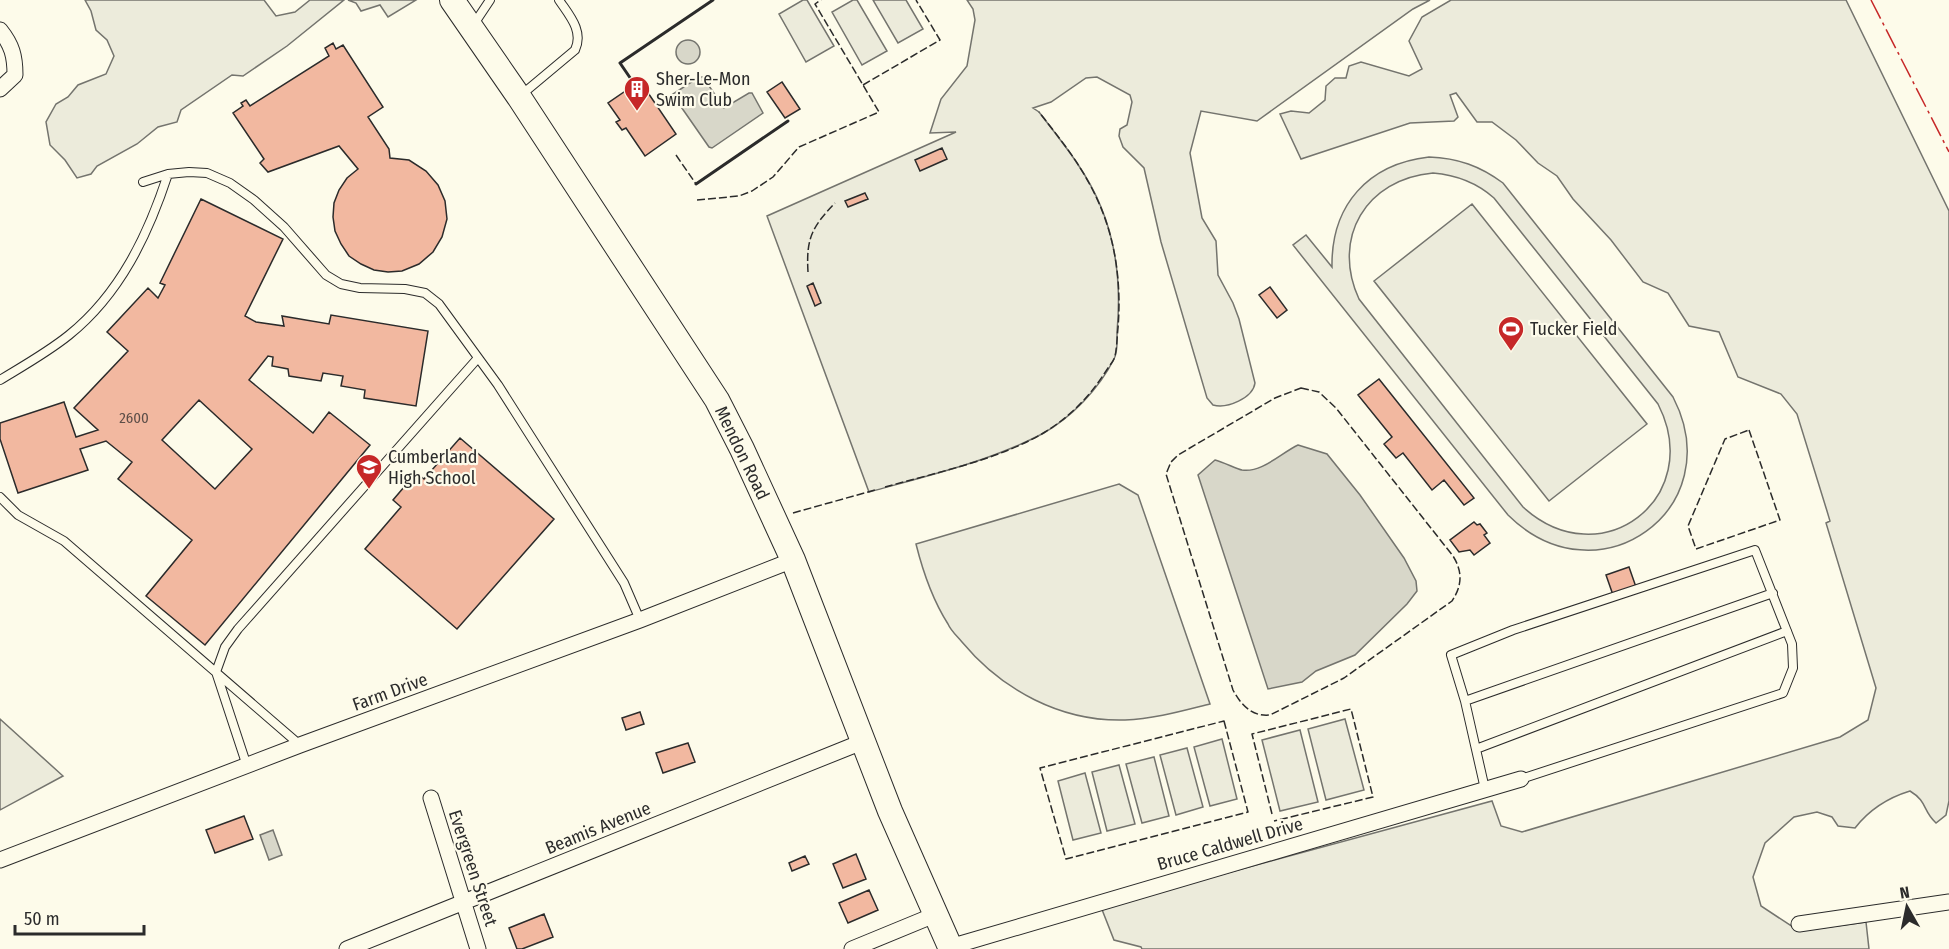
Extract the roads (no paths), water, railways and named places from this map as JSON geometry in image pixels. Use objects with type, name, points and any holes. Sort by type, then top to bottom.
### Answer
[{"type":"main road","name":"Mendon Road","points":[[452,0],[519,97],[717,400],[793,560],[890,811],[951,948]]},
{"type":"street","points":[[0,30],[8,39],[15,56],[15,75],[0,89]]},
{"type":"street","name":"Farm Drive","points":[[0,860],[300,745],[640,620],[793,560]]},
{"type":"street","name":"Beamis Avenue","points":[[347,949],[862,742]]},
{"type":"street","name":"Bruce Caldwell Drive","points":[[951,948],[1521,779]]},
{"type":"street","name":"Evergreen Street","points":[[430,798],[478,949]]},
{"type":"street","points":[[1800,924],[1948,906]]},
{"type":"street","points":[[852,949],[937,914]]},
{"type":"lane","points":[[471,28],[490,0]]},
{"type":"lane","points":[[519,97],[576,50],[578,45],[576,27],[559,0]]},
{"type":"lane","points":[[143,182],[168,174],[189,172],[207,174],[230,183],[254,200],[284,227],[326,275],[341,284],[360,288],[405,289],[425,293],[440,304],[498,385],[624,583],[640,620]]},
{"type":"lane","points":[[0,380],[68,336],[92,315],[116,287],[154,215],[168,174]]},
{"type":"lane","points":[[247,766],[216,672],[225,647],[238,629],[478,358]]},
{"type":"lane","points":[[0,497],[18,515],[64,541],[300,745]]},
{"type":"lane","points":[[1485,789],[1465,701],[1451,655],[1513,630],[1755,550],[1792,644],[1793,668],[1784,693],[1521,779]]},
{"type":"lane","points":[[1465,701],[1773,593]]},
{"type":"lane","points":[[1476,748],[1787,631]]},
{"type":"place","name":"Sher-Le-Mon Swim Club","points":[[637,112]]},
{"type":"place","name":"Tucker Field","points":[[1511,352]]},
{"type":"place","name":"Cumberland High School","points":[[369,490]]}]
